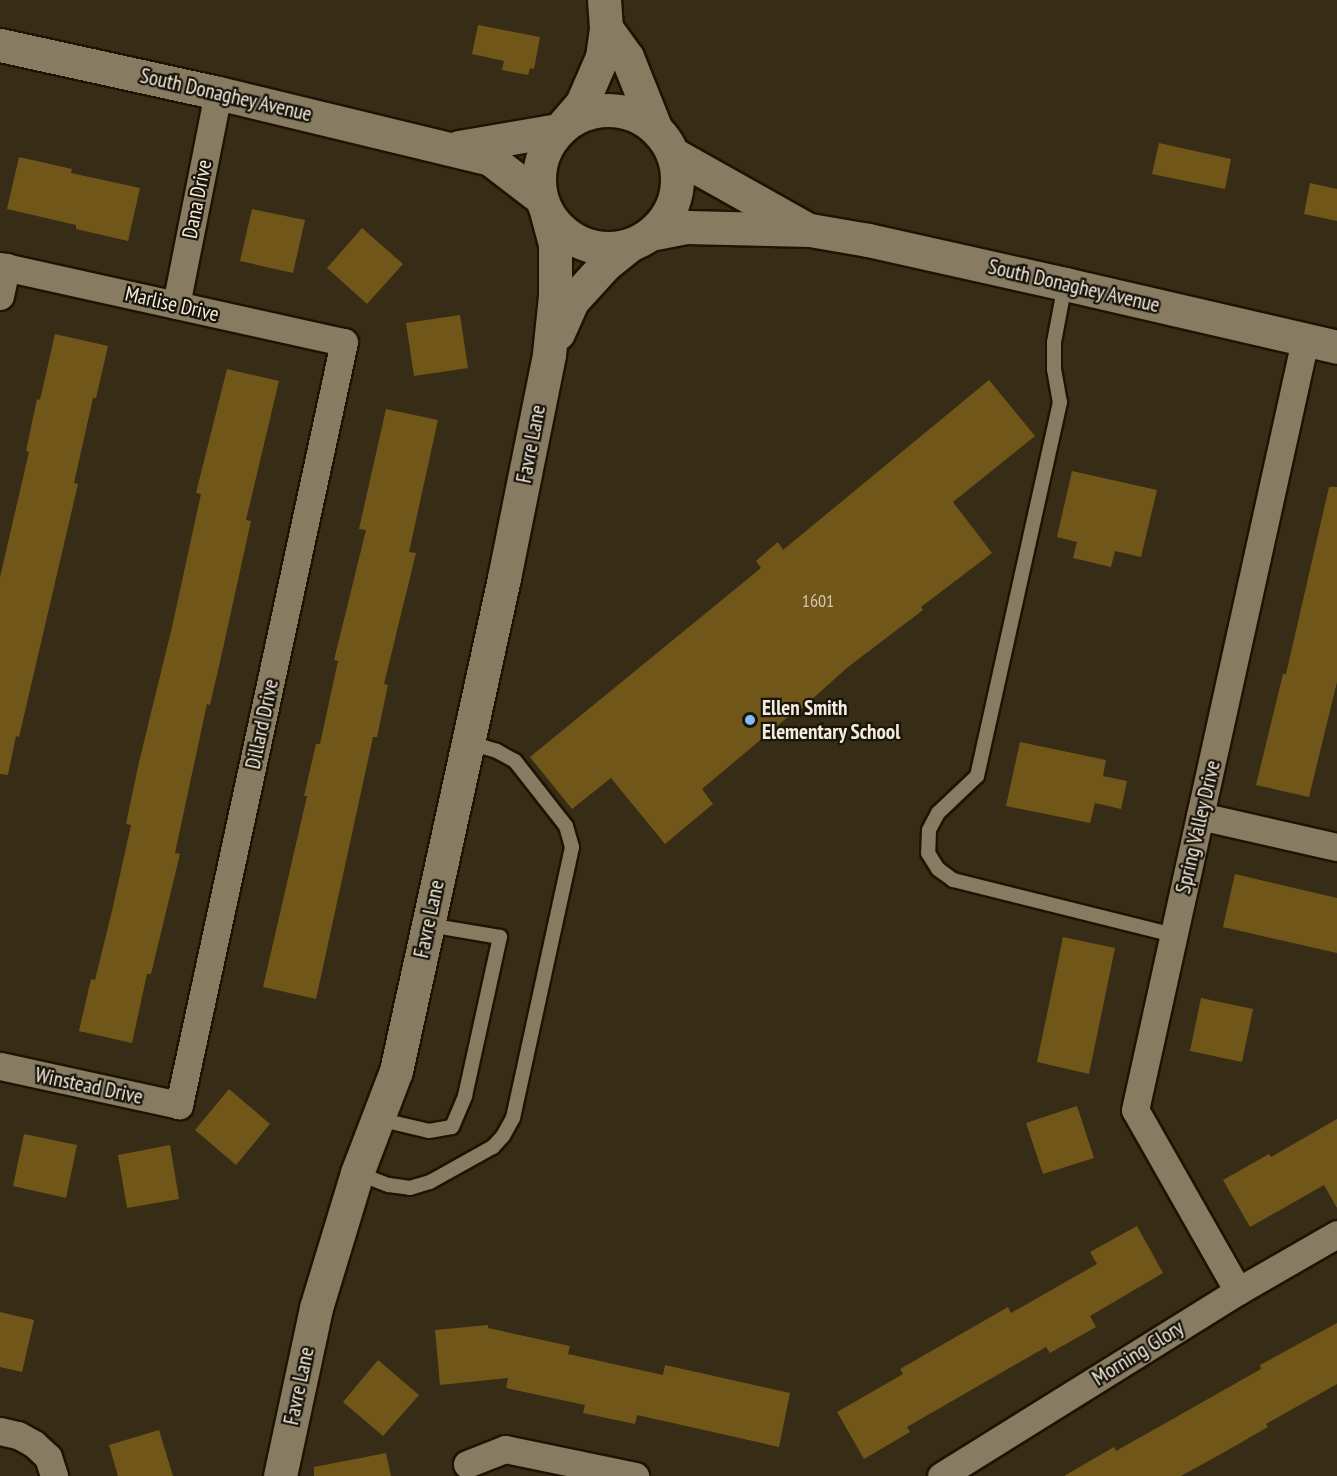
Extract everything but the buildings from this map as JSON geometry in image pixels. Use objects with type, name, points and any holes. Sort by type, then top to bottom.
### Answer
[{"type":"street","points":[[605,14],[627,57],[655,127]]},
{"type":"street","points":[[561,127],[581,114],[600,109],[629,113],[655,127],[666,139],[673,154],[677,176],[675,198],[665,218],[640,239],[610,248],[591,246],[565,232],[543,204],[538,174],[544,151],[561,127],[582,103],[594,80],[602,57],[605,14]]},
{"type":"street","name":"South Donaghey Avenue","points":[[0,45],[218,93],[490,159],[543,204]]},
{"type":"street","name":"Dana Drive","points":[[176,305],[218,93]]},
{"type":"street","name":"South Donaghey Avenue","points":[[451,148],[561,127]]},
{"type":"street","name":"South Donaghey Avenue","points":[[673,154],[810,230]]},
{"type":"street","name":"Favre Lane","points":[[280,1476],[316,1308],[357,1173],[396,1071],[504,578],[549,354],[556,273],[555,244],[543,204]]},
{"type":"street","name":"South Donaghey Avenue","points":[[640,239],[687,227],[810,230],[868,240],[1337,347]]},
{"type":"street","name":"Favre Lane","points":[[549,354],[573,300],[605,265],[640,239]]},
{"type":"street","points":[[0,296],[3,267]]},
{"type":"street","name":"Marlise Drive","points":[[3,267],[344,342]]},
{"type":"street","name":"Spring Valley Drive","points":[[1238,1291],[1135,1110],[1305,340]]},
{"type":"street","name":"Dillard Drive","points":[[179,1106],[344,342]]},
{"type":"street","points":[[1200,816],[1337,847]]},
{"type":"street","name":"Winstead Drive","points":[[0,1066],[179,1106]]},
{"type":"street","name":"Morning Glory","points":[[941,1476],[1238,1291],[1337,1234]]},
{"type":"street","points":[[0,1431],[18,1436],[51,1467]]},
{"type":"street","points":[[467,1464],[505,1449],[635,1476]]},
{"type":"lane","points":[[1065,284],[1054,342],[1054,369],[1060,402],[977,776],[938,813],[929,830],[928,853],[938,869],[953,880],[1174,935]]},
{"type":"lane","points":[[357,1173],[389,1185],[410,1188],[430,1182],[493,1147],[503,1136],[513,1118],[569,870],[572,847],[566,826],[515,761],[497,751],[468,742]]},
{"type":"lane","points":[[378,1119],[429,1131],[452,1126],[465,1096],[500,937],[428,925]]},
{"type":"place","name":"Ellen Smith Elementary School","points":[[750,720]]}]
